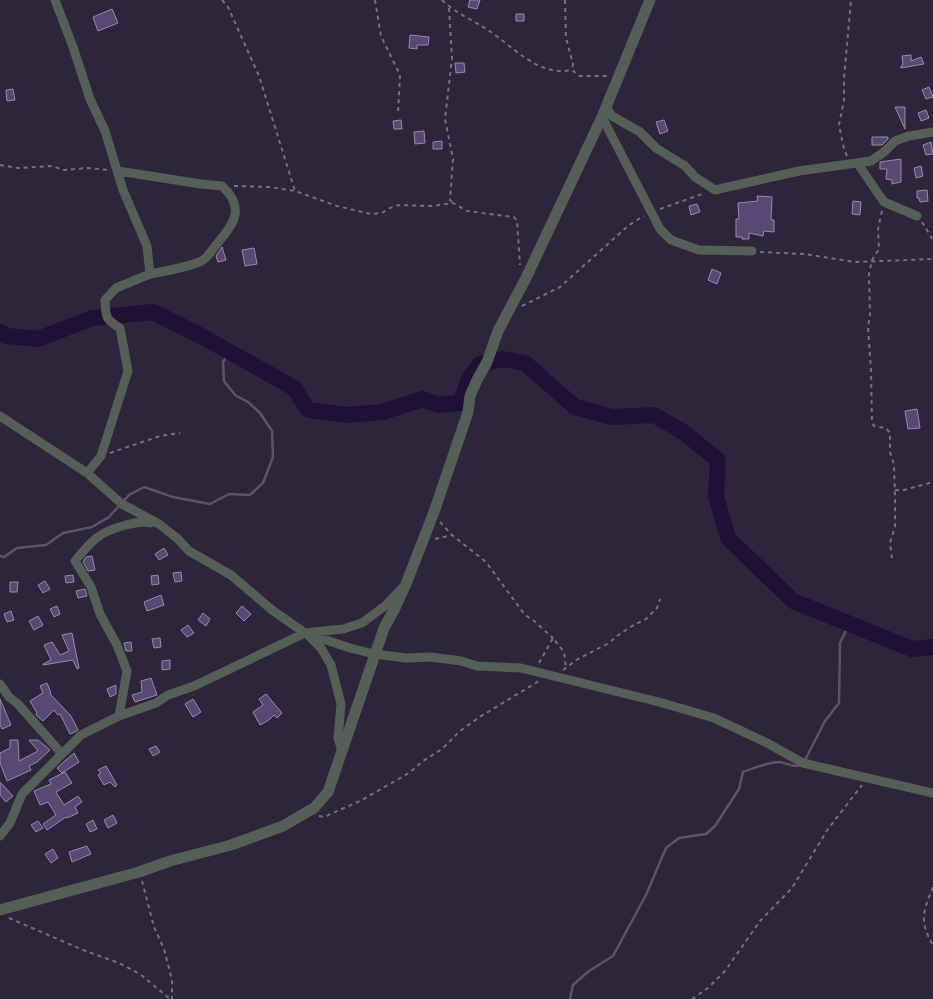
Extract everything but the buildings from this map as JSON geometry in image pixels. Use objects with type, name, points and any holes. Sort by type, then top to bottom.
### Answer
[{"type":"street","points":[[55,0],[90,99],[105,130],[123,190],[147,246],[150,274]]},
{"type":"street","points":[[4,914],[170,861],[231,845],[283,826],[314,808],[328,792],[374,654],[384,628],[396,608],[434,512],[468,412],[470,396],[487,362],[498,331],[526,278],[604,112],[650,0]]},
{"type":"street","points":[[604,112],[640,132],[656,148],[685,166],[695,177],[715,190],[799,171],[871,161],[895,141],[908,136],[933,132]]},
{"type":"street","points":[[604,112],[660,228],[671,240],[699,250],[752,251]]},
{"type":"street","points":[[855,164],[884,202],[917,216]]},
{"type":"street","points":[[87,473],[101,456],[128,371],[120,328],[108,321],[105,300],[116,288],[150,274],[203,260],[223,238],[236,215],[235,204],[231,194],[222,186],[176,181],[118,171]]},
{"type":"street","points":[[0,416],[87,473],[122,504],[159,524],[178,539],[189,551],[231,575],[272,610],[305,633],[321,648],[331,665],[341,704],[338,738],[342,751]]},
{"type":"street","points":[[119,716],[127,671],[117,645],[100,614],[91,587],[75,561],[89,544],[108,530],[141,521],[159,524]]},
{"type":"street","points":[[0,836],[10,822],[22,794],[81,735],[119,716],[156,704],[168,695],[194,686],[305,633],[342,629],[362,623],[385,606],[406,584]]},
{"type":"street","points":[[305,633],[374,654],[406,658],[431,657],[461,661],[477,666],[521,668],[659,702],[714,718],[767,743],[803,763],[933,793]]},
{"type":"street","points":[[0,684],[9,697],[18,704],[62,754]]},
{"type":"path","points":[[222,0],[228,7],[259,76],[295,191]]},
{"type":"path","points":[[375,0],[380,36],[400,75],[398,113]]},
{"type":"path","points":[[442,0],[449,7],[489,31],[522,57],[547,68],[565,71],[572,70],[579,76],[606,76],[619,72]]},
{"type":"path","points":[[565,0],[566,38],[573,64],[572,70]]},
{"type":"path","points":[[851,0],[844,78],[844,100],[839,125],[844,149],[855,164]]},
{"type":"path","points":[[449,7],[452,58],[445,119],[452,159],[450,200],[467,211],[514,216],[517,222],[519,259],[526,278]]},
{"type":"path","points":[[0,165],[18,168],[52,166],[64,170],[87,168],[118,171]]},
{"type":"path","points":[[222,186],[270,187],[295,191],[337,206],[371,214],[382,213],[399,205],[432,206],[453,203]]},
{"type":"path","points":[[509,312],[560,287],[629,225],[653,212],[715,190]]},
{"type":"path","points":[[884,202],[878,229],[879,250],[872,260],[869,274],[870,315],[868,327],[872,422],[874,426],[886,428],[890,433],[890,452],[894,465],[894,528],[890,543],[892,558]]},
{"type":"path","points":[[917,216],[933,240]]},
{"type":"path","points":[[752,251],[804,254],[855,262],[872,260],[892,262],[933,260]]},
{"type":"path","points":[[101,456],[160,436],[180,433]]},
{"type":"path","points":[[895,490],[904,490],[933,482]]},
{"type":"path","points":[[434,512],[441,523],[452,534],[486,562],[525,615],[553,638],[564,652],[566,668]]},
{"type":"path","points":[[422,542],[452,534]]},
{"type":"path","points":[[304,814],[324,817],[362,800],[409,773],[423,760],[442,749],[460,731],[478,718],[541,680],[554,676],[578,659],[610,643],[632,626],[646,619],[657,608],[660,599]]},
{"type":"path","points":[[535,671],[543,653],[553,638]]},
{"type":"path","points":[[692,999],[708,988],[725,971],[760,921],[792,888],[828,828],[867,779]]},
{"type":"path","points":[[139,872],[154,927],[166,956],[172,980],[171,999]]},
{"type":"path","points":[[933,887],[926,904],[923,921],[925,932],[933,945]]},
{"type":"path","points":[[4,914],[83,950],[119,962],[140,974],[171,999]]},
{"type":"waterway","points":[[0,332],[7,336],[38,339],[92,318],[153,312],[205,338],[294,388],[308,410],[347,415],[382,412],[423,399],[438,405],[460,403],[470,377],[480,364],[503,359],[525,363],[575,407],[612,417],[654,415],[682,431],[718,460],[716,496],[728,538],[793,601],[912,649],[933,647]]},
{"type":"waterway","points":[[0,556],[4,557],[17,548],[46,545],[63,533],[92,527],[109,517],[129,495],[144,487],[173,497],[210,504],[229,494],[250,495],[263,483],[273,457],[272,431],[260,413],[248,402],[235,395],[224,381],[223,362],[230,352]]},
{"type":"waterway","points":[[804,762],[825,721],[839,703],[840,643],[849,624]]},
{"type":"waterway","points":[[570,999],[573,985],[589,971],[613,956],[646,895],[666,848],[679,838],[706,834],[715,826],[739,789],[743,772],[775,762],[794,766],[800,765]]}]
